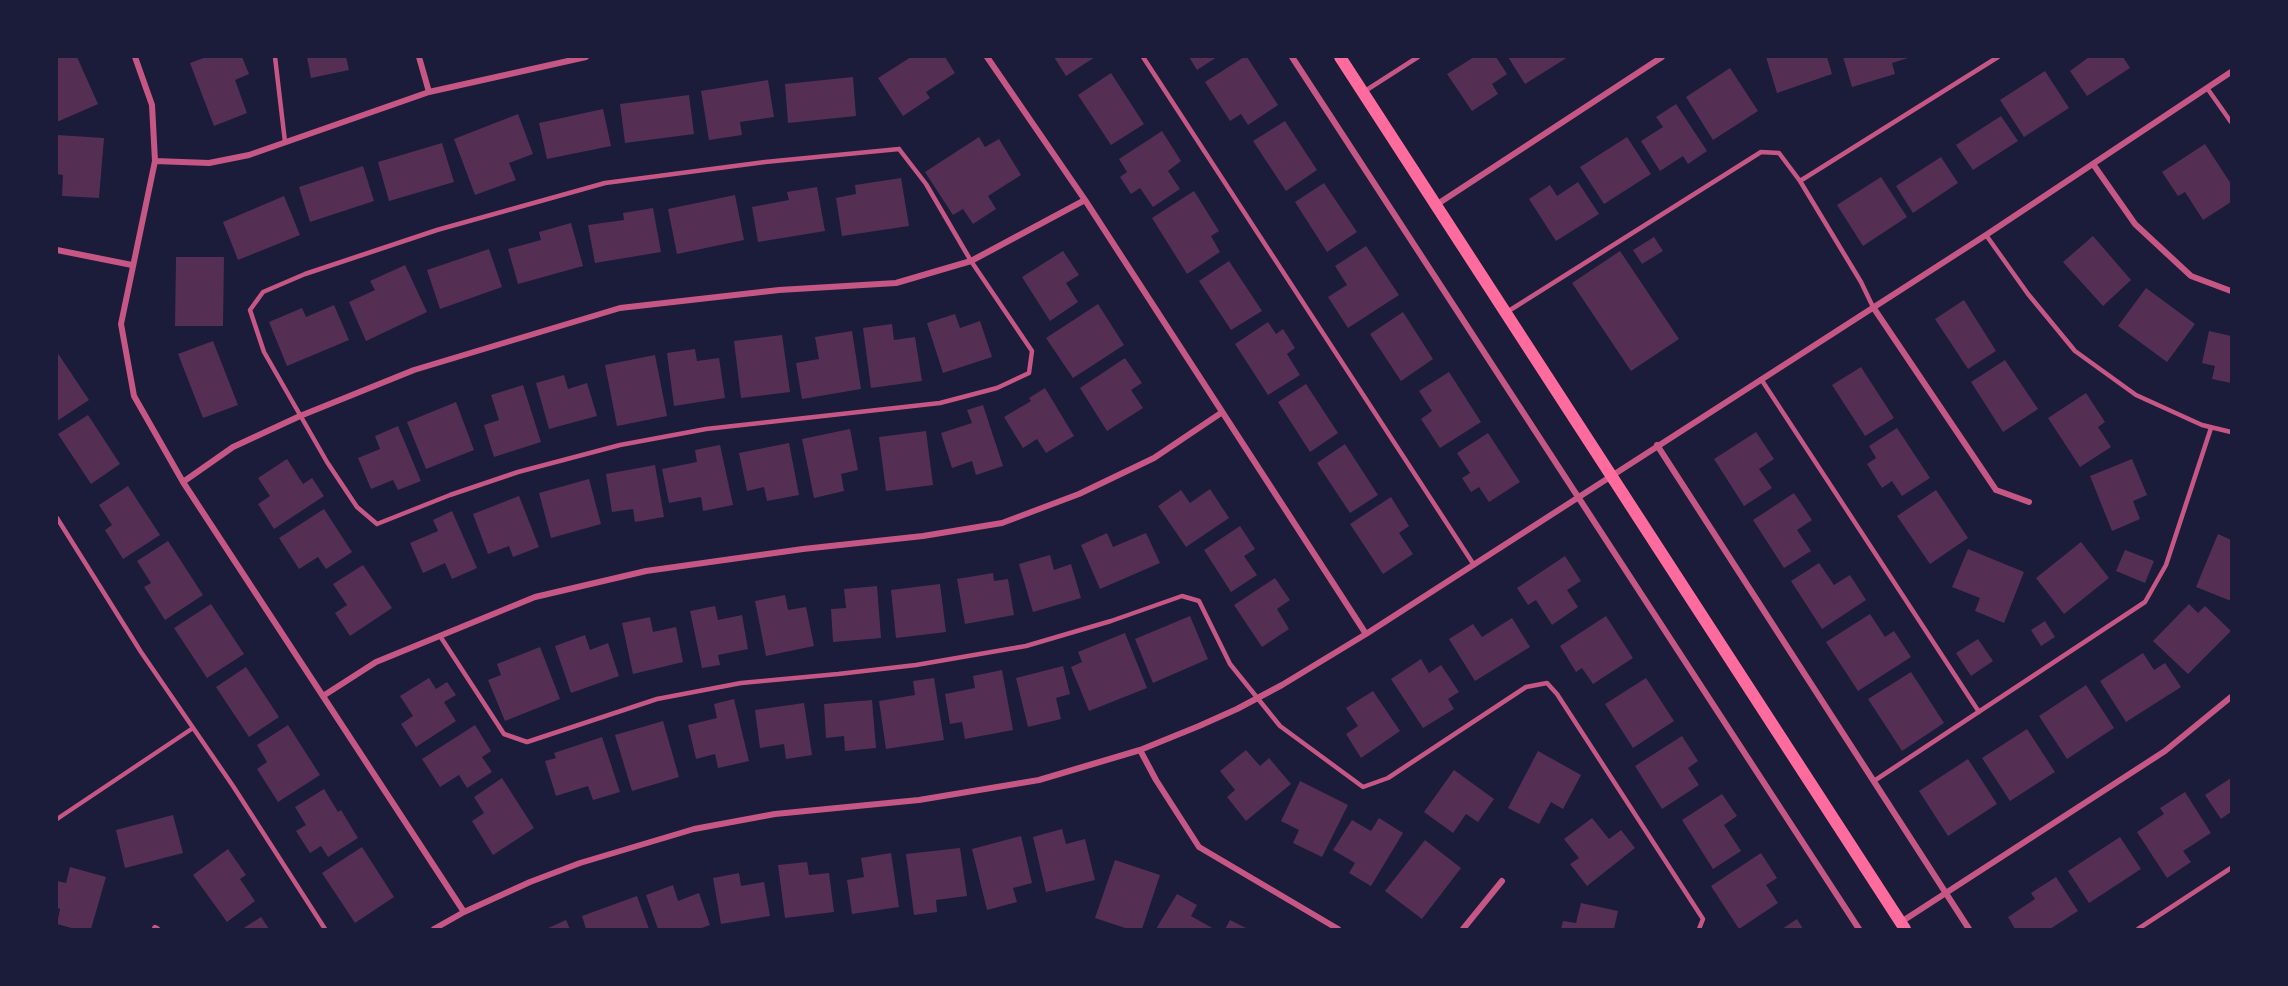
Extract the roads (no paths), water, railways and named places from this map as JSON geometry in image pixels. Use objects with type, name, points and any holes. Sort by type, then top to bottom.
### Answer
[{"type":"main road","points":[[1340,57],[1903,926]]},
{"type":"street","points":[[135,57],[152,105],[155,161],[121,324],[134,396],[183,482],[464,912]]},
{"type":"street","points":[[419,57],[429,92]]},
{"type":"street","points":[[155,161],[209,163],[249,155],[429,92],[586,57]]},
{"type":"street","points":[[987,57],[1085,200],[1366,634]]},
{"type":"street","points":[[1292,57],[1859,929]]},
{"type":"street","points":[[1437,205],[1662,57]]},
{"type":"street","points":[[434,929],[464,912],[530,882],[580,863],[694,829],[775,814],[919,800],[1039,780],[1140,750],[1199,726],[1256,698],[1366,634],[1986,235],[2231,72]]},
{"type":"street","points":[[2092,164],[2135,224],[2191,276],[2231,291]]},
{"type":"street","points":[[183,482],[233,447],[300,416],[414,370],[620,308],[779,290],[896,283],[971,261],[1085,200]]},
{"type":"street","points":[[57,250],[132,265]]},
{"type":"street","points":[[1873,307],[1996,490],[2029,502]]},
{"type":"street","points":[[323,696],[376,662],[535,597],[646,571],[803,549],[923,536],[1002,523],[1079,495],[1154,458],[1221,413]]},
{"type":"street","points":[[1657,445],[1970,929]]},
{"type":"street","points":[[1903,926],[1947,894],[2165,751],[2231,697]]},
{"type":"street","points":[[1140,750],[1156,780],[1199,847],[1338,929]]},
{"type":"street","points":[[1463,929],[1502,881]]},
{"type":"lane","points":[[275,57],[285,142]]},
{"type":"lane","points":[[1143,57],[1474,564]]},
{"type":"lane","points":[[1364,93],[1418,57]]},
{"type":"lane","points":[[1800,181],[1998,57]]},
{"type":"lane","points":[[2207,88],[2231,122]]},
{"type":"lane","points":[[899,149],[926,184],[971,261],[1032,351],[1029,373],[997,388],[940,403],[706,429],[620,445],[518,472],[376,524],[357,507],[300,416],[264,352],[250,310],[263,292],[304,274],[436,230],[605,183],[765,162],[899,149]]},
{"type":"lane","points":[[1505,313],[1761,152],[1779,153],[1800,181],[1862,282],[1873,307]]},
{"type":"lane","points":[[1986,235],[2028,294],[2075,351],[2136,395],[2211,428],[2231,432]]},
{"type":"lane","points":[[1761,379],[1979,712]]},
{"type":"lane","points":[[1874,781],[2145,602],[2166,565],[2211,428]]},
{"type":"lane","points":[[57,518],[141,652],[325,929]]},
{"type":"lane","points":[[440,636],[504,734],[527,742],[657,699],[730,685],[904,666],[1026,646],[1111,621],[1182,596],[1199,601],[1230,664],[1280,726],[1363,787],[1388,778],[1526,687],[1547,683],[1557,694],[1703,919],[1699,929]]},
{"type":"lane","points":[[57,819],[193,728]]},
{"type":"lane","points":[[2138,929],[2231,868]]}]
